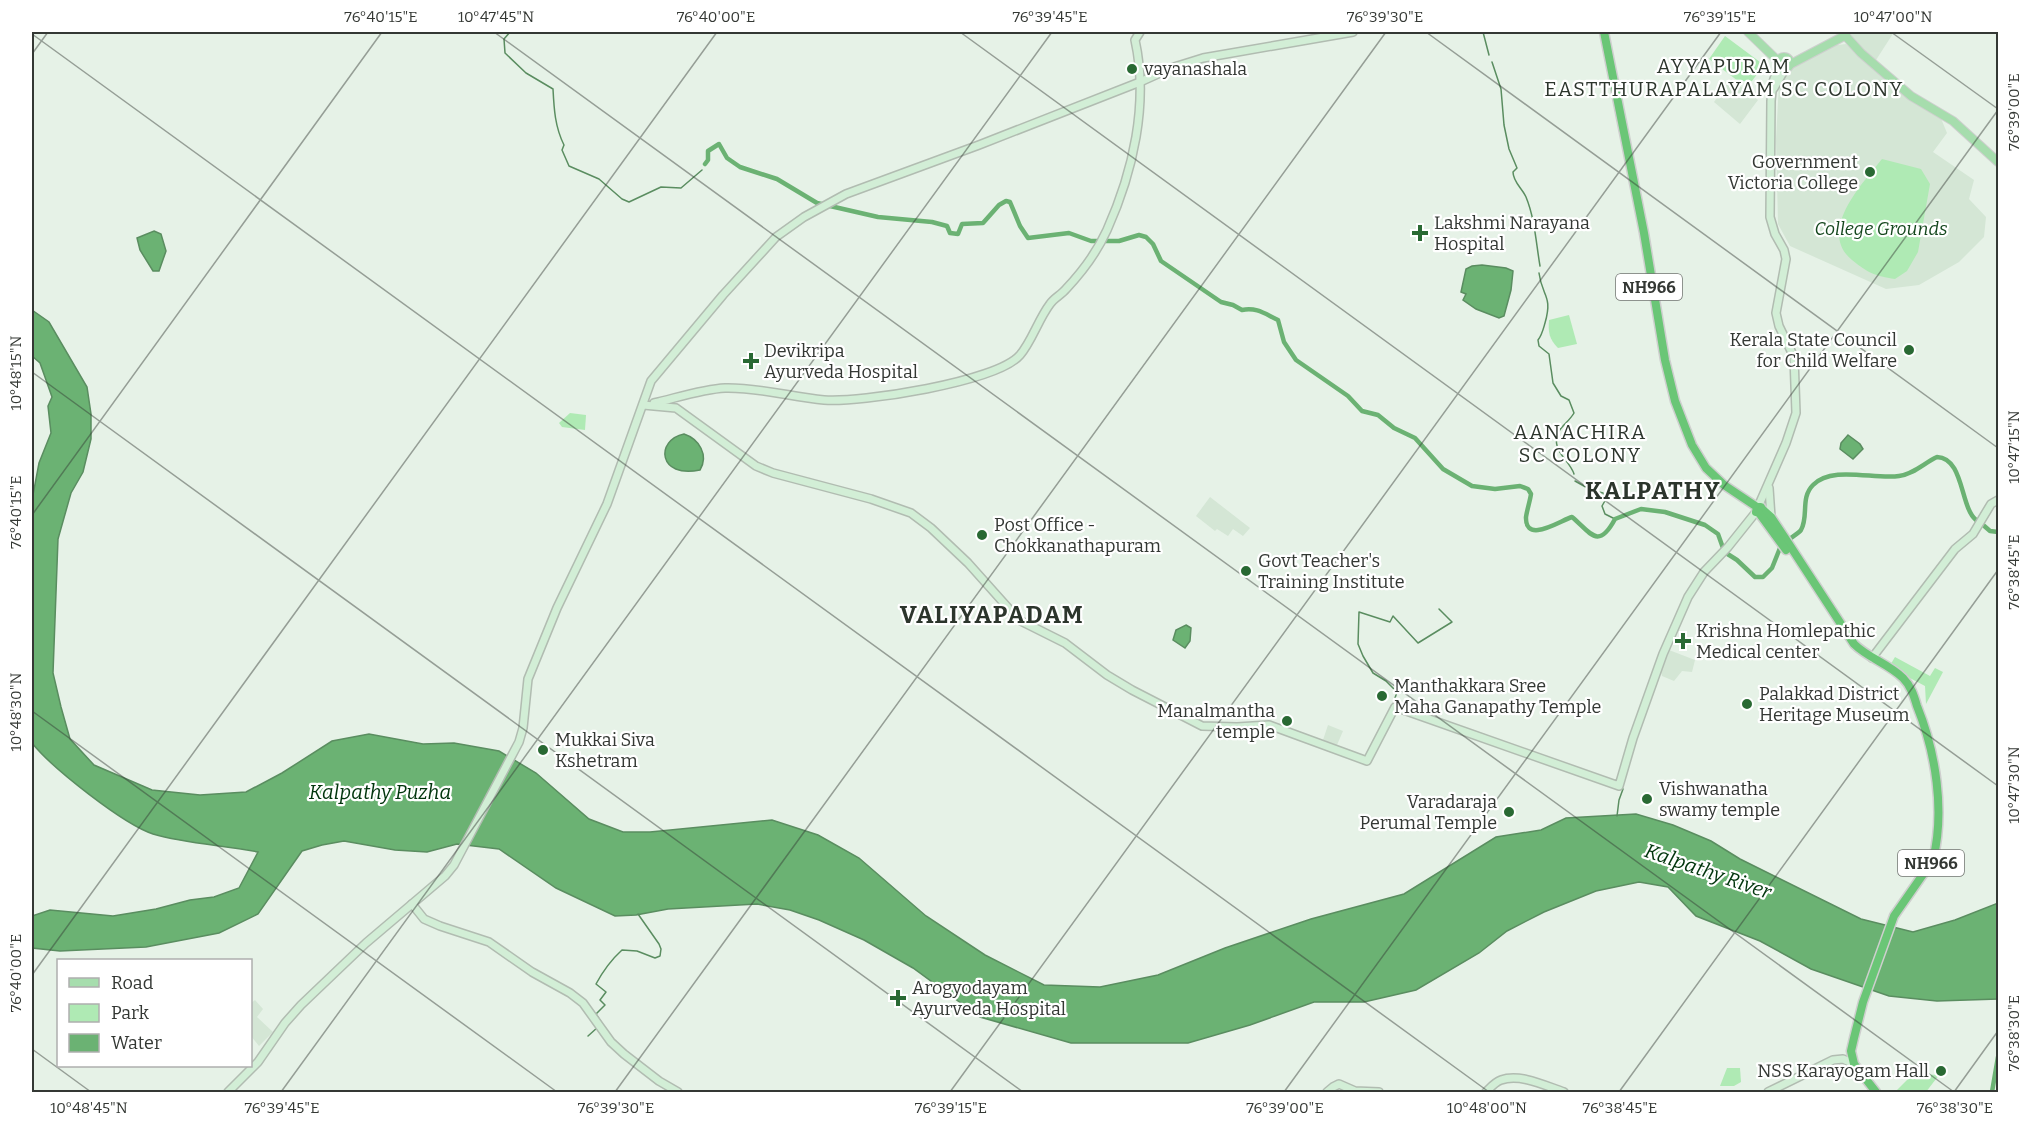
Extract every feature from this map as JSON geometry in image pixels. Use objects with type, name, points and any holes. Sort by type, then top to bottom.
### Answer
[{"type":"highway","name":"NH966","points":[[1599,32],[1641,242],[1660,361],[1674,412],[1688,445],[1702,471],[1728,495],[1758,510],[1854,647],[1900,679],[1914,698]]},
{"type":"highway","name":"NH966","points":[[1604,32],[1644,233],[1666,368],[1675,401],[1692,445],[1706,468],[1724,485],[1771,518],[1846,634],[1859,649],[1902,677],[1914,694],[1923,721],[1936,781],[1938,806],[1933,860],[1894,916],[1863,1002],[1851,1051],[1854,1064],[1876,1092]]},
{"type":"main road","points":[[1748,32],[1784,63]]},
{"type":"main road","points":[[1754,32],[1784,63]]},
{"type":"main road","points":[[1784,63],[1844,32],[1861,53],[1911,96],[1953,122],[1998,162]]},
{"type":"street","points":[[643,405],[724,388],[825,400],[854,400],[946,384],[994,371],[1020,356],[1051,302],[1065,290],[1098,250],[1113,218],[1131,162],[1137,133],[1140,62],[1135,40],[1140,32]]},
{"type":"street","points":[[228,1092],[258,1062],[285,1023],[301,1005],[366,943],[445,876],[454,865],[516,750],[523,728],[528,679],[557,608],[607,504],[651,381],[760,253],[787,228],[837,199],[1171,68],[1203,58],[1353,32]]},
{"type":"street","points":[[643,405],[676,408],[756,466],[773,473],[871,499],[911,513],[931,528],[968,563],[1019,620],[1065,643],[1107,675],[1132,690],[1202,726],[1269,725],[1367,761],[1395,707],[1619,786],[1633,738],[1663,654],[1688,597],[1704,572],[1758,510],[1796,413],[1794,357],[1779,326],[1776,313],[1786,259],[1770,216],[1772,90],[1784,63]]},
{"type":"street","points":[[1770,479],[1768,495],[1771,518]]},
{"type":"street","points":[[1872,658],[1955,549],[1973,534],[1984,513],[1991,504],[1998,500]]},
{"type":"street","points":[[412,904],[424,919],[489,942],[532,972],[570,993],[583,1003],[611,1042],[624,1054],[659,1081],[678,1092]]},
{"type":"street","points":[[1768,1092],[1851,1051]]},
{"type":"street","points":[[1833,1060],[1843,1059],[1854,1064]]},
{"type":"street","points":[[1486,1092],[1495,1083],[1510,1078],[1524,1079],[1564,1092]]},
{"type":"street","points":[[1327,1092],[1339,1084],[1355,1091],[1378,1092]]},
{"type":"shaded area","points":[[1849,32],[1894,32],[1876,60],[1855,42]]},
{"type":"shaded area","name":"Government Victoria College","points":[[1846,44],[1940,116],[1947,133],[1933,152],[1974,180],[1969,199],[1986,217],[1984,237],[1959,262],[1919,285],[1886,289],[1790,246],[1778,224],[1776,140],[1779,82],[1783,72],[1829,46]]},
{"type":"shaded area","points":[[1731,79],[1758,100],[1740,124],[1714,102]]},
{"type":"shaded area","points":[[1210,497],[1250,528],[1243,536],[1233,529],[1228,536],[1217,529],[1215,531],[1196,516]]},
{"type":"shaded area","points":[[1669,650],[1695,660],[1692,672],[1682,671],[1674,681],[1662,676],[1661,672]]},
{"type":"shaded area","points":[[1328,725],[1343,731],[1337,745],[1323,740]]},
{"type":"shaded area","points":[[255,1000],[263,1009],[257,1017],[273,1032],[259,1046],[252,1037],[252,1002]]},
{"type":"green space","points":[[1725,36],[1764,65],[1752,81],[1738,81],[1709,59]]},
{"type":"green space","name":"College Grounds","points":[[1882,159],[1921,169],[1930,184],[1918,252],[1907,271],[1895,279],[1867,271],[1852,260],[1842,248],[1839,236],[1846,208],[1854,194]]},
{"type":"green space","points":[[1569,315],[1577,344],[1558,348],[1550,335],[1549,320]]},
{"type":"green space","points":[[570,413],[586,415],[585,430],[562,427],[559,423]]},
{"type":"green space","points":[[1895,657],[1930,676],[1935,668],[1943,672],[1926,704],[1925,686],[1889,667]]},
{"type":"green space","points":[[1727,1068],[1740,1068],[1741,1082],[1734,1086],[1720,1086]]},
{"type":"green space","points":[[1919,1074],[1939,1075],[1926,1092],[1895,1092],[1909,1078]]},
{"type":"water","points":[[154,231],[161,234],[166,251],[159,271],[153,271],[140,250],[137,238]]},
{"type":"water","points":[[1482,265],[1513,271],[1504,316],[1499,318],[1476,309],[1463,300],[1466,294],[1461,292],[1466,269]]},
{"type":"water","name":"Kalpathy Puzha","points":[[32,310],[49,322],[87,387],[91,414],[91,439],[83,472],[71,493],[58,539],[53,673],[61,707],[70,739],[94,765],[152,790],[200,795],[246,792],[282,773],[332,741],[369,734],[423,744],[454,743],[499,751],[536,773],[589,819],[623,832],[650,832],[772,820],[818,835],[859,858],[926,916],[985,955],[1044,985],[1100,987],[1158,975],[1225,948],[1311,919],[1404,894],[1496,837],[1541,830],[1566,818],[1636,814],[1673,825],[1711,841],[1740,859],[1861,919],[1913,932],[1955,920],[1998,903],[1998,999],[1937,1001],[1889,996],[1811,969],[1760,941],[1696,916],[1668,887],[1639,882],[1596,891],[1544,912],[1507,931],[1479,953],[1416,990],[1364,1002],[1314,1002],[1250,1025],[1188,1043],[1071,1043],[980,1017],[913,968],[864,940],[790,910],[757,904],[668,909],[615,916],[556,888],[499,849],[457,844],[427,852],[395,850],[344,841],[302,851],[258,914],[219,933],[146,947],[60,951],[32,948],[32,916],[50,910],[113,916],[214,897],[239,888],[258,852],[179,840],[153,834],[140,828],[89,794],[55,766],[32,743],[32,500],[39,463],[51,433],[48,406],[52,397],[40,363],[32,356]]},
{"type":"water","points":[[684,434],[701,448],[703,464],[700,470],[676,469],[665,458],[668,443]]},
{"type":"water","points":[[1848,435],[1863,449],[1853,459],[1840,449],[1841,443]]},
{"type":"water","points":[[1186,625],[1191,628],[1190,641],[1185,648],[1173,640],[1176,630]]},
{"type":"waterway","points":[[510,32],[504,39],[505,53],[526,73],[553,89],[557,125],[564,145],[562,150],[569,166],[599,179],[622,199],[629,202],[661,187],[681,188],[702,170]]},
{"type":"waterway","points":[[1483,32],[1489,55]]},
{"type":"waterway","points":[[1492,62],[1501,89],[1509,149],[1517,168],[1513,176],[1529,205],[1540,266]]},
{"type":"waterway","points":[[705,164],[708,160],[708,151],[719,144],[727,158],[740,167],[777,179],[817,203],[878,217],[932,222],[947,226],[950,233],[958,234],[962,224],[983,223],[999,205],[1006,201],[1010,202],[1028,238],[1069,233],[1091,241],[1099,241]]},
{"type":"waterway","points":[[1106,241],[1119,241],[1139,235],[1146,237],[1153,244],[1161,261],[1221,302],[1242,310],[1257,310],[1278,320],[1284,342],[1296,360],[1348,396],[1362,411],[1378,415],[1394,428],[1415,438],[1443,469],[1472,486],[1495,489],[1520,486],[1528,489],[1531,494],[1526,517],[1527,525],[1531,529],[1544,529],[1572,517],[1589,533],[1599,536],[1609,529],[1615,519],[1641,509],[1665,512],[1705,525],[1718,534],[1723,548]]},
{"type":"waterway","points":[[1539,273],[1548,307],[1544,328],[1538,340],[1539,346],[1549,354],[1553,383],[1561,396],[1569,400],[1574,413],[1559,431],[1557,438],[1558,449],[1574,474]]},
{"type":"waterway","points":[[1790,539],[1800,531],[1803,525],[1809,490],[1821,479],[1842,474],[1899,476],[1914,471],[1937,457],[1946,459],[1952,465],[1967,505],[1976,520]]},
{"type":"waterway","points":[[1575,481],[1591,490],[1603,493],[1606,499],[1602,506],[1605,514],[1615,519]]},
{"type":"waterway","points":[[1982,524],[1990,531],[1998,532]]},
{"type":"waterway","points":[[1726,553],[1755,577],[1763,577],[1772,568],[1780,548]]},
{"type":"waterway","points":[[1400,705],[1395,698],[1397,692],[1373,673],[1363,656],[1358,644],[1359,612],[1390,622],[1393,616],[1418,643],[1452,622],[1439,609]]},
{"type":"waterway","points":[[1464,728],[1485,735]]},
{"type":"waterway","points":[[1512,745],[1536,753]]},
{"type":"waterway","points":[[1617,816],[1623,789],[1620,788]]},
{"type":"waterway","points":[[601,1022],[596,1014],[605,1005],[600,1000],[606,992],[596,984],[614,958],[622,950],[637,951],[655,958],[660,956],[659,944],[638,914]]},
{"type":"waterway","points":[[588,1036],[598,1027]]},
{"type":"waterway","points":[[1992,1092],[1998,1057]]},
{"type":"place","name":"vayanashala","points":[[1132,69]]},
{"type":"place","name":"Government Victoria College","points":[[1870,172]]},
{"type":"place","name":"Lakshmi Narayana Hospital","points":[[1420,233]]},
{"type":"place","name":"Kerala State Council for Child Welfare","points":[[1909,350]]},
{"type":"place","name":"Devikripa Ayurveda Hospital","points":[[751,361]]},
{"type":"place","name":"Post Office - Chokkanathapuram","points":[[982,535]]},
{"type":"place","name":"Govt Teacher's Training Institute","points":[[1246,571]]},
{"type":"place","name":"Krishna Homlepathic Medical center","points":[[1683,641]]},
{"type":"place","name":"Manthakkara Sree Maha Ganapathy Temple","points":[[1382,696]]},
{"type":"place","name":"Palakkad District Heritage Museum","points":[[1747,704]]},
{"type":"place","name":"Manalmantha temple","points":[[1287,721]]},
{"type":"place","name":"Mukkai Siva Kshetram","points":[[543,750]]},
{"type":"place","name":"Vishwanatha swamy temple","points":[[1647,799]]},
{"type":"place","name":"Varadaraja Perumal Temple","points":[[1509,812]]},
{"type":"place","name":"Arogyodayam Ayurveda Hospital","points":[[898,998]]},
{"type":"place","name":"NSS Karayogam Hall","points":[[1941,1071]]},
{"type":"district","name":"AYYAPURAM EASTTHURAPALAYAM SC COLONY","points":[[1724,78]]},
{"type":"district","name":"AANACHIRA SC COLONY","points":[[1580,444]]},
{"type":"district","name":"KALPATHY","points":[[1653,491]]},
{"type":"district","name":"VALIYAPADAM","points":[[992,615]]},
{"type":"water label","name":"Kalpathy River","points":[[1708,871]]}]
